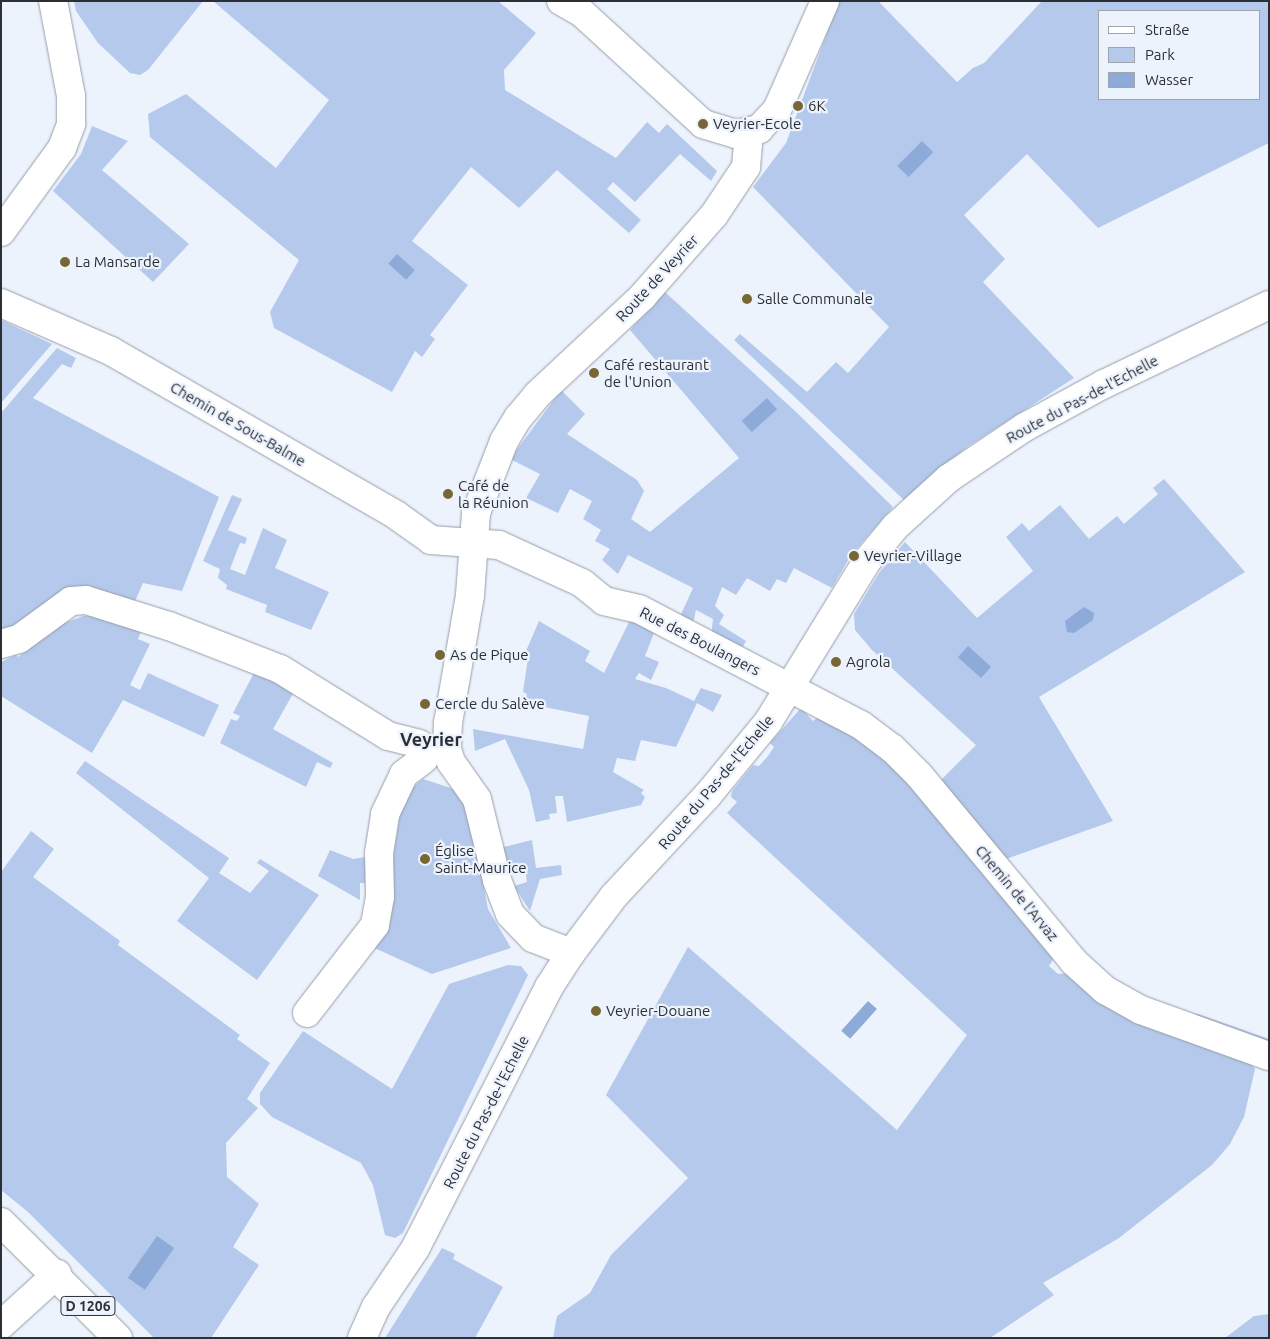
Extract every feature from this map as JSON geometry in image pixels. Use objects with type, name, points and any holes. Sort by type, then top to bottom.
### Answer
[{"type":"street","points":[[1,232],[62,148],[72,124],[71,96],[53,1]]},
{"type":"street","points":[[561,1],[582,13],[704,124],[724,132],[748,133],[766,122],[786,95],[825,1]]},
{"type":"street","name":"Route de Veyrier","points":[[446,735],[470,595],[472,544],[483,488],[504,441],[518,418],[537,395],[642,297],[714,215],[746,167],[748,133]]},
{"type":"street","name":"Chemin de Sous-Balme","points":[[1,303],[111,351],[396,515],[431,540],[472,544]]},
{"type":"street","name":"Route du Pas-de-l'Echelle","points":[[362,1338],[376,1307],[415,1249],[550,988],[571,953],[614,896],[730,769],[792,686],[867,561],[903,518],[949,478],[1000,442],[1052,412],[1269,306]]},
{"type":"street","name":"Rue des Boulangers","points":[[472,544],[499,545],[582,583],[604,601],[639,609],[792,686]]},
{"type":"street","points":[[1,644],[19,640],[71,601],[86,600],[185,632],[280,669],[316,688],[388,736],[421,752],[451,762]]},
{"type":"street","name":"Chemin de l'Arvaz","points":[[792,686],[861,725],[892,748],[1074,962],[1105,990],[1141,1010],[1269,1056]]},
{"type":"street","points":[[307,1013],[375,925],[380,897],[380,853],[385,814],[400,779],[432,736],[446,735],[451,762],[477,799],[497,880],[510,914],[533,938],[571,953]]},
{"type":"street","name":"D 1206","points":[[1,1222],[57,1274],[118,1338]]},
{"type":"street","points":[[1,1325],[57,1274]]},
{"type":"street","name":"Route du Pas-de-l'Echelle","points":[[343,1338],[376,1307]]},
{"type":"green space","points":[[74,1],[203,1],[148,70],[140,75],[130,73],[98,43],[76,11]]},
{"type":"green space","points":[[213,1],[498,1],[536,33],[504,70],[505,90],[616,158],[647,122],[659,133],[667,124],[717,171],[711,181],[680,154],[635,202],[613,182],[607,189],[641,220],[629,233],[557,170],[519,208],[471,167],[412,241],[468,285],[430,335],[435,339],[422,357],[415,351],[392,392],[274,328],[270,312],[299,260],[150,137],[148,114],[186,94],[276,168],[329,100]]},
{"type":"green space","points":[[839,1],[878,1],[957,82],[973,68],[984,63],[1042,1],[1269,1],[1269,143],[1098,228],[1027,154],[964,215],[1005,259],[983,282],[1074,378],[967,447],[904,500],[734,340],[740,334],[807,392],[836,362],[848,373],[889,327],[753,187],[786,143]]},
{"type":"green space","points":[[92,126],[128,141],[102,170],[189,244],[153,282],[53,191],[81,154]]},
{"type":"green space","points":[[665,292],[795,411],[893,507],[851,555],[832,588],[794,568],[786,583],[777,579],[770,591],[747,578],[736,595],[722,587],[715,606],[724,615],[719,624],[746,641],[740,652],[711,636],[713,619],[696,610],[692,628],[678,621],[693,588],[628,555],[618,574],[602,560],[610,549],[595,541],[601,530],[583,519],[592,501],[570,489],[558,513],[526,498],[540,474],[510,459],[561,390],[585,414],[567,434],[637,480],[644,491],[631,519],[650,532],[739,458],[630,330]]},
{"type":"green space","points":[[1,320],[52,344],[1,403]]},
{"type":"green space","points":[[57,348],[76,358],[71,368],[62,364],[33,398],[219,497],[182,591],[143,583],[132,608],[75,590],[1,636],[1,413]]},
{"type":"green space","points":[[1164,479],[1245,572],[1039,697],[1113,821],[1006,859],[936,785],[976,745],[872,650],[855,630],[854,614],[879,573],[905,542],[977,618],[1033,571],[1006,537],[1022,523],[1029,531],[1060,505],[1089,539],[1117,516],[1124,524],[1158,494],[1153,488]]},
{"type":"green space","points":[[232,495],[242,499],[228,530],[247,538],[245,544],[240,543],[230,569],[245,575],[263,528],[287,540],[275,568],[329,592],[311,630],[265,612],[267,605],[226,589],[227,585],[218,578],[220,569],[203,561]]},
{"type":"green space","points":[[103,615],[143,627],[138,639],[150,644],[130,685],[140,690],[148,673],[219,705],[204,737],[123,700],[92,753],[1,696],[1,662],[16,655],[18,657],[62,624],[83,616]]},
{"type":"green space","points":[[630,620],[654,633],[645,656],[659,662],[651,680],[639,673],[635,679],[666,688],[694,701],[701,688],[722,695],[713,712],[697,703],[676,747],[641,740],[635,761],[617,758],[613,772],[644,790],[641,793],[645,797],[641,805],[567,822],[563,796],[555,796],[557,813],[549,814],[550,819],[536,822],[529,790],[505,739],[475,751],[473,729],[583,749],[589,716],[525,703],[527,694],[523,692],[528,658],[523,658],[539,621],[590,651],[585,661],[604,673]]},
{"type":"green space","points":[[256,669],[298,685],[273,729],[333,763],[330,768],[317,762],[306,787],[220,743],[231,719],[237,721],[240,716],[233,713]]},
{"type":"green space","points":[[801,708],[813,721],[820,716],[887,754],[1056,955],[1049,966],[1058,974],[1071,973],[1247,1059],[1255,1069],[1244,1117],[1230,1144],[1212,1165],[1119,1238],[1043,1283],[1054,1295],[990,1338],[553,1338],[557,1316],[590,1293],[611,1255],[688,1178],[606,1095],[688,947],[897,1130],[967,1035],[727,813],[737,802],[731,797],[732,791],[753,765],[759,766],[768,756],[774,747],[770,743]]},
{"type":"green space","points":[[85,761],[229,858],[219,873],[250,893],[269,871],[257,863],[260,859],[319,895],[257,980],[177,921],[209,878],[76,773]]},
{"type":"green space","points":[[423,779],[460,791],[468,805],[488,909],[511,948],[432,974],[370,946],[390,876],[403,795]]},
{"type":"green space","points":[[31,831],[54,849],[33,877],[120,941],[118,945],[240,1035],[237,1039],[270,1063],[247,1099],[258,1108],[226,1143],[227,1177],[259,1204],[233,1247],[259,1265],[211,1338],[154,1338],[28,1212],[1,1190],[1,872]]},
{"type":"green space","points":[[532,840],[536,868],[561,865],[562,875],[540,879],[530,911],[514,886],[527,882],[525,869],[507,874],[500,848]]},
{"type":"green space","points":[[330,850],[353,859],[371,856],[373,883],[360,883],[360,900],[318,876]]},
{"type":"green space","points":[[508,965],[521,966],[528,975],[403,1233],[395,1238],[385,1235],[373,1185],[361,1163],[272,1117],[260,1104],[260,1093],[303,1031],[392,1089],[449,984]]},
{"type":"green space","points":[[1185,1014],[1198,1014],[1269,1039],[1269,1048]]},
{"type":"green space","points":[[442,1248],[455,1254],[453,1259],[503,1287],[475,1338],[385,1338]]},
{"type":"green space","points":[[1269,1314],[1269,1338],[1225,1338],[1254,1316]]},
{"type":"water","points":[[922,141],[933,152],[909,177],[897,166]]},
{"type":"water","points":[[397,254],[415,270],[406,280],[388,264]]},
{"type":"water","points":[[767,398],[777,409],[752,432],[742,421]]},
{"type":"water","points":[[1084,607],[1094,613],[1093,620],[1074,633],[1067,632],[1065,621]]},
{"type":"water","points":[[968,646],[991,667],[981,678],[958,657]]},
{"type":"water","points":[[868,1001],[877,1009],[850,1039],[841,1031]]},
{"type":"water","points":[[157,1236],[174,1248],[145,1290],[128,1278]]},
{"type":"place","name":"6K","points":[[798,106]]},
{"type":"place","name":"Veyrier-Ecole","points":[[703,124]]},
{"type":"place","name":"La Mansarde","points":[[65,262]]},
{"type":"place","name":"Salle Communale","points":[[747,299]]},
{"type":"place","name":"Café restaurant de l'Union","points":[[594,373]]},
{"type":"place","name":"Café de la Réunion","points":[[448,494]]},
{"type":"place","name":"Veyrier-Village","points":[[854,556]]},
{"type":"place","name":"As de Pique","points":[[440,655]]},
{"type":"place","name":"Agrola","points":[[836,662]]},
{"type":"place","name":"Cercle du Salève","points":[[425,704]]},
{"type":"place","name":"Église Saint-Maurice","points":[[425,859]]},
{"type":"place","name":"Veyrier-Douane","points":[[596,1011]]},
{"type":"district","name":"Veyrier","points":[[431,739]]}]
